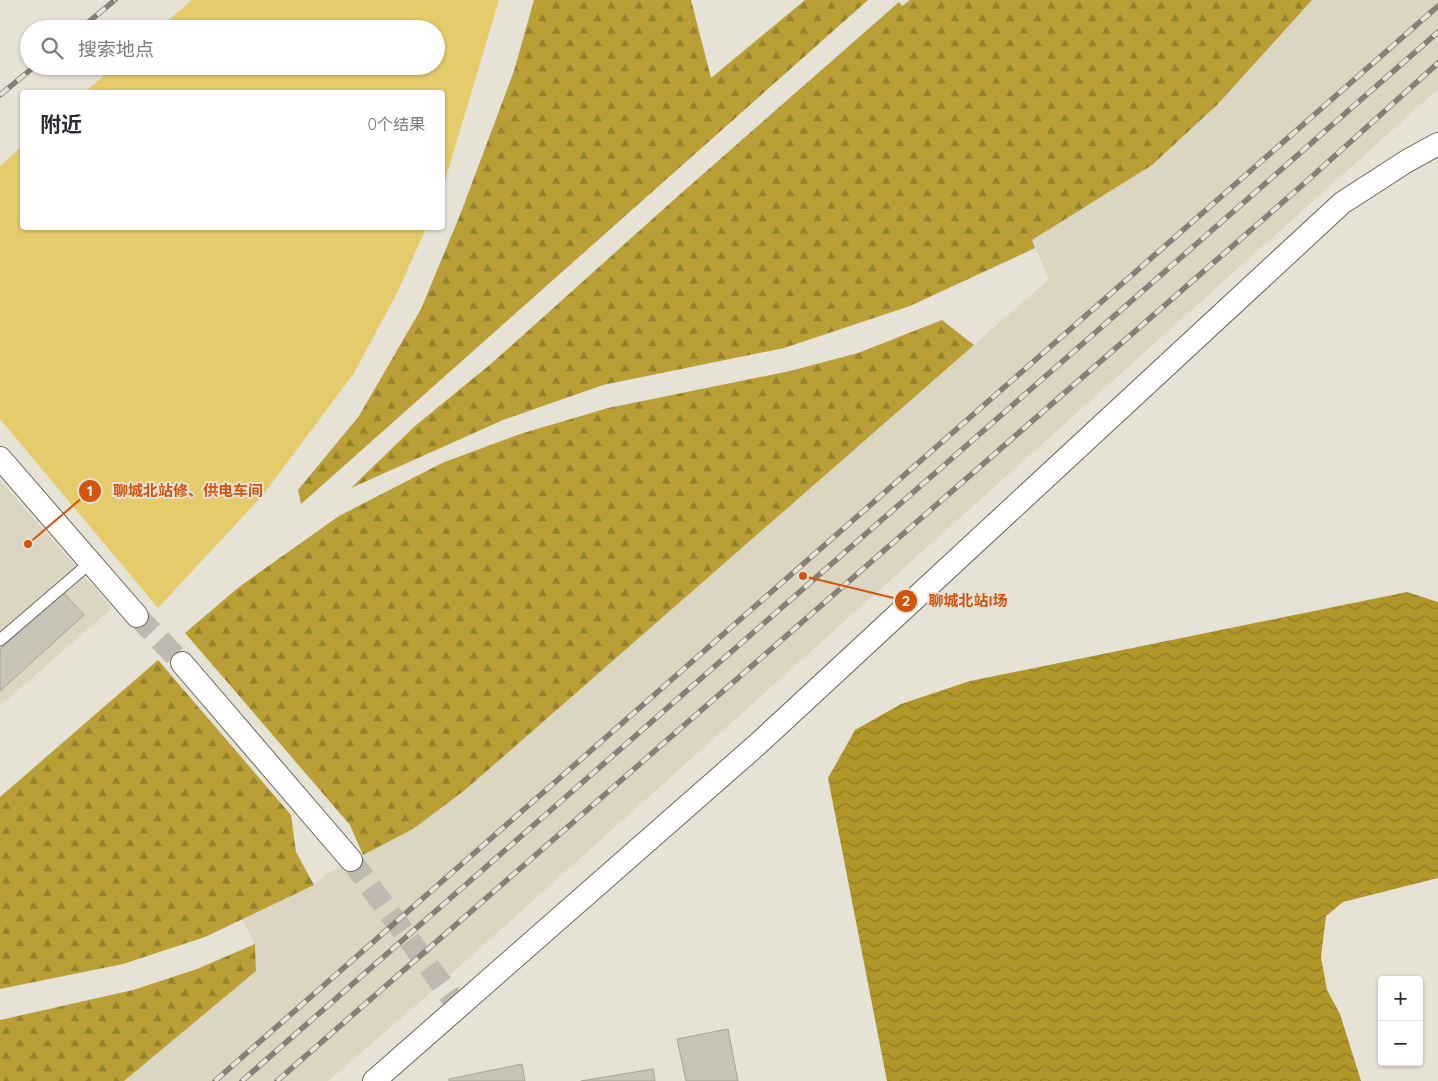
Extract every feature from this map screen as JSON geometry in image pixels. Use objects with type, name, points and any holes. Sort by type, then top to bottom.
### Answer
[{"type":"street","points":[[374,1081],[457,1005],[759,743],[1342,203],[1407,161],[1438,144]]},
{"type":"street","points":[[0,458],[137,616]]},
{"type":"street","points":[[182,663],[350,860]]},
{"type":"lane","points":[[0,640],[91,562]]},
{"type":"shaded area","points":[[192,0],[499,0],[445,180],[445,90],[87,90],[105,75],[445,75],[445,20],[169,20]]},
{"type":"shaded area","points":[[1312,0],[1438,0],[1438,89],[421,1001],[328,1081],[124,1081],[256,971],[255,944],[242,919],[314,885],[325,875],[413,829],[465,790],[1049,279],[1032,240],[1152,165],[1218,104]]},
{"type":"shaded area","points":[[20,148],[20,230],[425,230],[398,291],[354,373],[262,496],[158,608],[0,419],[0,166]]},
{"type":"shaded area","points":[[0,480],[112,608],[0,706]]},
{"type":"green space","points":[[534,0],[691,0],[711,78],[805,0],[868,0],[301,504],[298,490],[359,416],[421,309],[460,215],[514,71]]},
{"type":"green space","points":[[910,0],[1312,0],[1218,104],[1152,165],[1032,240],[1035,248],[910,306],[784,348],[603,385],[503,420],[351,488],[415,426],[492,363],[899,2],[902,6]]},
{"type":"green space","points":[[942,320],[974,345],[465,790],[413,829],[363,855],[350,825],[185,633],[239,587],[339,516],[442,463],[520,434],[608,408],[790,371],[858,353]]},
{"type":"green space","points":[[158,660],[291,815],[296,852],[314,885],[205,937],[123,964],[0,989],[0,797]]},
{"type":"green space","points":[[255,944],[256,971],[124,1081],[0,1081],[0,1020],[133,990],[197,969]]},
{"type":"water","points":[[1407,592],[1438,602],[1438,878],[1343,902],[1326,916],[1321,957],[1327,990],[1340,1014],[1361,1081],[887,1081],[828,778],[855,730],[901,704],[970,681]]},
{"type":"building","points":[[63,592],[84,615],[0,691],[0,649]]},
{"type":"building","points":[[728,1029],[738,1081],[686,1081],[677,1039]]},
{"type":"building","points":[[522,1064],[525,1081],[449,1081],[449,1079]]},
{"type":"building","points":[[653,1069],[655,1081],[581,1081]]},
{"type":"tunnel","points":[[137,616],[182,663]]},
{"type":"tunnel","points":[[351,860],[457,1005]]},
{"type":"railway","points":[[91,20],[115,0]]},
{"type":"railway","points":[[215,1081],[1438,6]]},
{"type":"railway","points":[[242,1081],[1438,32]]},
{"type":"railway","points":[[277,1081],[1307,181],[1438,63]]},
{"type":"railway","points":[[0,95],[24,75]]},
{"type":"place","name":"聊城北站修、供电车间","points":[[28,544]]},
{"type":"place","name":"聊城北站I场","points":[[803,576]]}]
